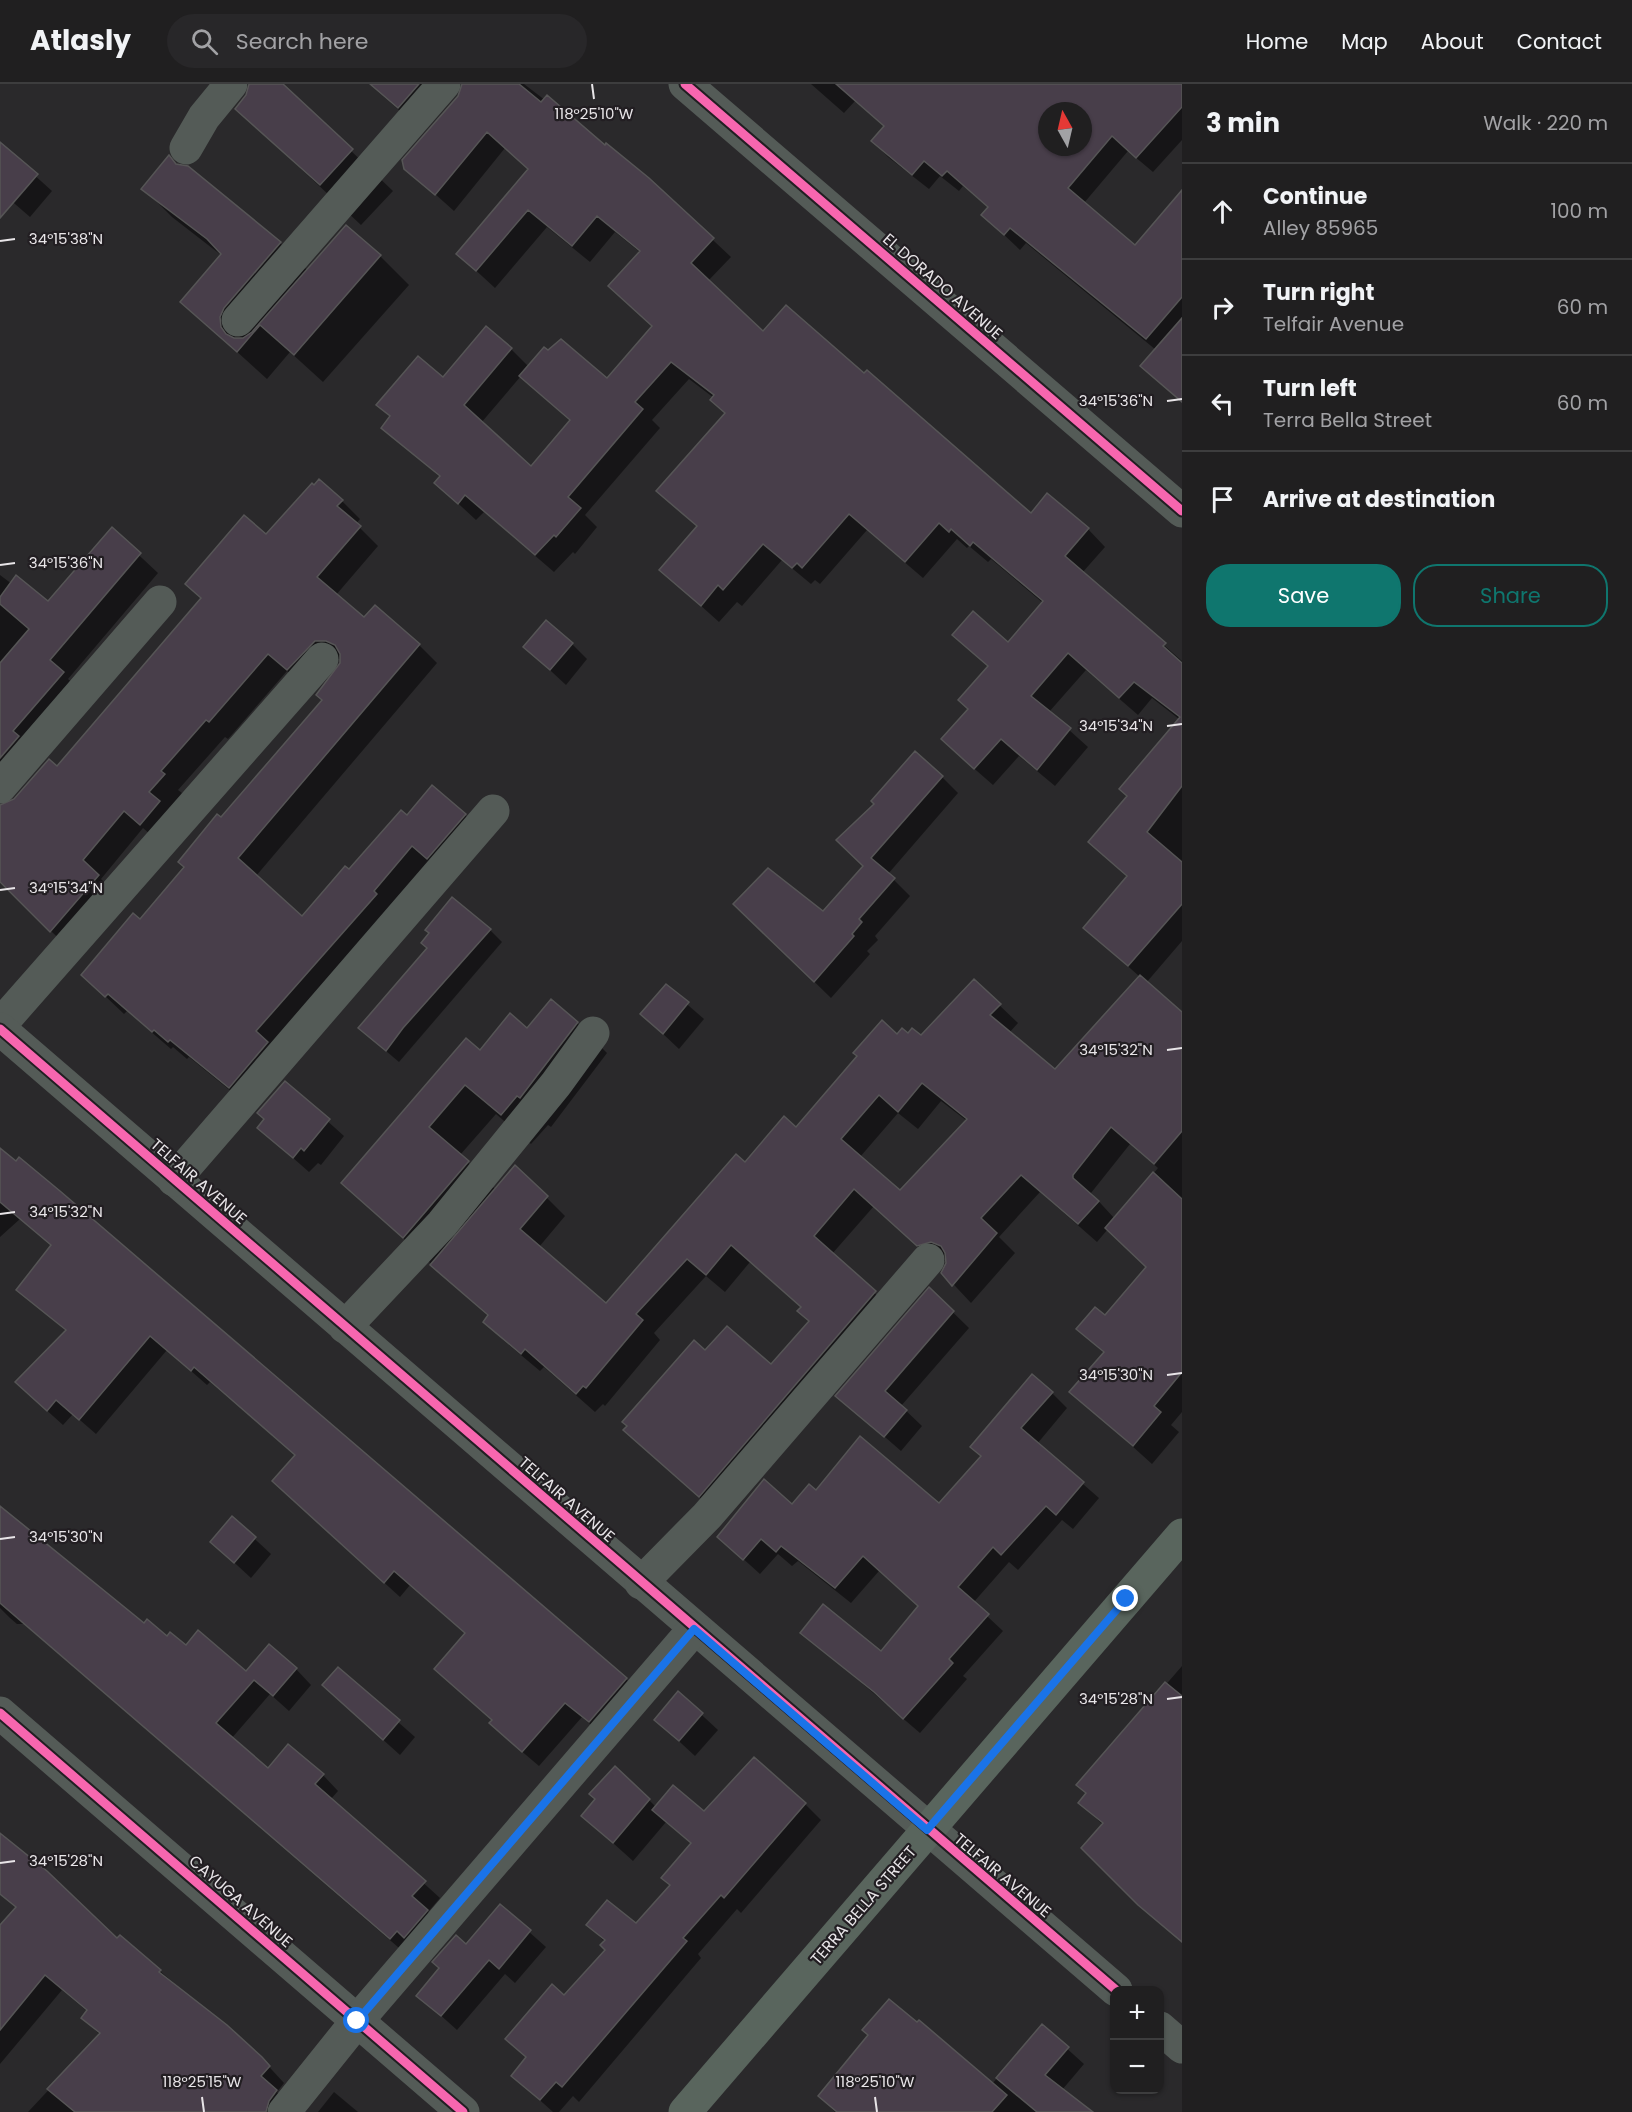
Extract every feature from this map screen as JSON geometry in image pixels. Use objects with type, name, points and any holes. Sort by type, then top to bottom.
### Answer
[{"type":"main road","name":"TERRA BELLA STREET","points":[[685,2112],[1182,1535]]},
{"type":"street","points":[[186,148],[204,117],[231,84]]},
{"type":"street","points":[[238,320],[444,84]]},
{"type":"street","name":"EL DORADO AVENUE","points":[[686,84],[1182,511]]},
{"type":"street","points":[[0,760],[151,598],[0,787]]},
{"type":"street","points":[[0,1027],[322,659]]},
{"type":"street","points":[[174,1180],[493,811]]},
{"type":"street","name":"TELFAIR AVENUE","points":[[0,1027],[694,1629],[1111,1986]]},
{"type":"street","points":[[345,1327],[442,1224],[556,1084],[593,1033]]},
{"type":"street","points":[[641,1583],[707,1516],[927,1260]]},
{"type":"street","points":[[284,2112],[357,2021],[694,1629]]},
{"type":"street","name":"CAYUGA AVENUE","points":[[0,1713],[463,2112]]},
{"type":"street","points":[[1164,2031],[1182,2047]]},
{"type":"building","points":[[249,84],[283,84],[353,149],[320,185],[235,109],[246,95]]},
{"type":"building","points":[[370,84],[419,84],[398,108]]},
{"type":"building","points":[[462,84],[519,84],[541,102],[547,95],[605,145],[606,143],[649,178],[714,238],[691,263],[763,331],[786,305],[864,373],[867,370],[1031,513],[1047,493],[1089,528],[1065,556],[1166,643],[1163,646],[1182,663],[1182,786],[1147,832],[1182,862],[1182,904],[1128,966],[1083,928],[1127,876],[1088,842],[1127,796],[1119,789],[1180,717],[1134,682],[1119,698],[1068,653],[1031,696],[1071,728],[1037,770],[1001,739],[974,769],[941,739],[968,709],[958,700],[988,666],[952,635],[973,611],[1008,642],[1043,601],[973,542],[970,546],[951,529],[949,532],[939,523],[905,562],[849,514],[802,568],[797,563],[792,568],[763,544],[723,590],[718,585],[701,606],[659,570],[697,526],[656,491],[725,413],[710,400],[714,395],[671,362],[635,402],[643,409],[568,497],[581,508],[556,537],[554,535],[535,555],[465,495],[458,504],[434,483],[440,476],[381,428],[390,416],[376,405],[418,356],[443,377],[486,326],[512,348],[464,405],[531,466],[570,420],[519,376],[544,347],[548,350],[561,339],[607,378],[652,326],[608,286],[640,251],[597,216],[572,246],[528,210],[476,271],[456,254],[528,169],[487,132],[435,195],[404,169],[402,160],[458,96]]},
{"type":"building","points":[[836,84],[1182,84],[1182,107],[1136,158],[1112,136],[1068,188],[1135,245],[1182,190],[1182,297],[1146,339],[1010,228],[1004,235],[981,215],[988,207],[947,171],[942,176],[924,161],[912,175],[871,141],[884,126]]},
{"type":"building","points":[[0,142],[38,174],[0,218]]},
{"type":"building","points":[[169,155],[176,164],[188,166],[281,242],[224,308],[220,317],[221,327],[226,334],[234,338],[243,338],[252,332],[346,225],[381,255],[294,355],[260,325],[237,352],[180,302],[221,254],[207,239],[141,189]]},
{"type":"building","points":[[1182,318],[1182,402],[1140,366]]},
{"type":"building","points":[[319,479],[343,500],[337,506],[361,526],[317,577],[364,617],[375,605],[420,644],[238,858],[302,916],[345,866],[349,869],[401,810],[407,815],[432,785],[466,814],[427,859],[412,846],[374,891],[377,894],[256,1031],[268,1042],[229,1088],[170,1040],[168,1042],[154,1030],[152,1032],[108,994],[105,997],[81,975],[133,913],[140,919],[184,867],[178,862],[217,814],[221,817],[322,700],[316,695],[340,663],[340,654],[335,645],[326,641],[315,641],[287,670],[268,654],[209,722],[206,720],[161,771],[165,774],[149,792],[160,801],[140,825],[124,811],[83,860],[99,875],[50,932],[0,882],[0,805],[14,799],[49,759],[57,766],[201,598],[185,584],[244,515],[266,534],[312,483],[314,485]]},
{"type":"building","points":[[112,527],[141,553],[50,660],[64,672],[13,731],[19,736],[0,758],[0,663],[29,629],[0,604],[0,597],[16,575],[48,601]]},
{"type":"building","points":[[546,620],[573,643],[550,670],[523,647]]},
{"type":"building","points":[[915,751],[943,776],[871,858],[895,878],[859,919],[862,922],[852,934],[854,936],[814,982],[733,904],[768,868],[823,911],[863,866],[836,840],[874,804],[871,801]]},
{"type":"building","points":[[452,897],[491,929],[403,1028],[386,1051],[358,1028],[427,948],[421,943],[429,933],[425,930]]},
{"type":"building","points":[[1140,975],[1182,1012],[1182,1131],[1154,1164],[1111,1127],[1073,1175],[1073,1178],[1099,1201],[1078,1224],[1021,1175],[981,1218],[997,1233],[952,1286],[941,1273],[946,1263],[945,1253],[941,1246],[931,1242],[917,1246],[854,1189],[814,1236],[876,1291],[699,1497],[623,1430],[627,1426],[622,1422],[694,1340],[705,1350],[727,1326],[771,1364],[809,1321],[797,1311],[801,1307],[731,1245],[706,1275],[687,1259],[636,1314],[643,1320],[586,1388],[583,1386],[576,1394],[525,1349],[521,1354],[483,1322],[488,1315],[430,1265],[515,1165],[548,1196],[520,1229],[606,1303],[736,1154],[745,1162],[784,1116],[796,1127],[857,1056],[853,1053],[882,1020],[897,1034],[902,1028],[908,1033],[912,1028],[921,1035],[974,979],[1001,1004],[990,1015],[1055,1069]],"holes":[[[922,1083],[967,1119],[900,1190],[841,1139],[879,1095],[898,1112]]]},
{"type":"building","points":[[666,984],[689,1002],[663,1034],[640,1014]]},
{"type":"building","points":[[551,999],[578,1022],[520,1098],[517,1096],[501,1115],[465,1085],[429,1127],[469,1161],[403,1238],[341,1183],[466,1038],[480,1050],[510,1013],[527,1028]]},
{"type":"building","points":[[285,1081],[330,1119],[304,1151],[301,1148],[293,1158],[257,1128],[264,1119],[257,1113]]},
{"type":"building","points":[[0,1148],[16,1161],[19,1157],[60,1191],[627,1678],[589,1722],[565,1703],[522,1752],[489,1723],[492,1720],[434,1669],[465,1633],[394,1571],[384,1583],[272,1481],[295,1455],[194,1367],[191,1371],[150,1336],[79,1420],[56,1400],[47,1411],[15,1382],[66,1330],[16,1290],[51,1245],[0,1202]]},
{"type":"building","points":[[1153,1172],[1182,1199],[1182,1372],[1154,1406],[1161,1412],[1133,1446],[1069,1392],[1104,1352],[1076,1329],[1095,1307],[1105,1315],[1146,1267],[1105,1228]]},
{"type":"building","points":[[929,1287],[954,1311],[885,1391],[907,1410],[884,1437],[835,1396]]},
{"type":"building","points":[[1032,1374],[1053,1392],[1021,1428],[1084,1482],[1056,1515],[1046,1506],[1001,1555],[993,1547],[958,1587],[989,1614],[949,1659],[953,1663],[903,1719],[874,1692],[800,1633],[823,1604],[881,1651],[918,1606],[863,1556],[835,1588],[781,1546],[776,1552],[761,1539],[743,1560],[717,1537],[764,1479],[792,1504],[809,1484],[816,1490],[860,1436],[939,1503],[981,1456],[970,1447]]},
{"type":"building","points":[[0,1506],[144,1623],[147,1619],[167,1636],[170,1632],[186,1645],[198,1630],[246,1671],[269,1644],[297,1668],[273,1696],[254,1680],[216,1723],[268,1768],[288,1744],[324,1774],[315,1784],[426,1881],[412,1896],[428,1910],[404,1938],[397,1931],[390,1939],[0,1603]]},
{"type":"building","points":[[232,1516],[256,1537],[234,1563],[210,1542]]},
{"type":"building","points":[[338,1667],[400,1720],[383,1740],[322,1685]]},
{"type":"building","points":[[1165,1682],[1182,1696],[1182,1942],[1138,1905],[1081,1848],[1103,1823],[1078,1803],[1086,1793],[1076,1785]]},
{"type":"building","points":[[678,1691],[703,1713],[679,1741],[654,1720]]},
{"type":"building","points":[[754,1757],[806,1803],[724,1898],[721,1895],[683,1938],[687,1941],[562,2087],[556,2082],[540,2100],[511,2076],[526,2057],[505,2039],[552,1984],[564,1995],[605,1950],[600,1945],[605,1940],[586,1925],[607,1900],[636,1923],[670,1885],[661,1878],[691,1843],[652,1810],[673,1785],[704,1811]]},
{"type":"building","points":[[615,1766],[650,1799],[613,1843],[581,1816],[595,1799],[589,1794]]},
{"type":"building","points":[[0,1833],[47,1871],[117,1938],[120,1935],[161,1970],[159,1972],[227,2025],[262,2057],[270,2066],[261,2076],[277,2090],[269,2101],[266,2112],[75,2112],[47,2089],[100,2033],[81,2018],[87,2010],[45,1975],[0,2030],[0,1925],[16,1907],[0,1894]]},
{"type":"building","points":[[500,1904],[531,1930],[499,1969],[489,1960],[441,2016],[416,1996],[439,1968],[432,1962],[456,1935],[466,1944]]},
{"type":"building","points":[[889,1999],[917,2022],[919,2020],[1007,2095],[992,2112],[837,2112],[818,2096],[868,2035],[862,2030]]},
{"type":"building","points":[[1042,2024],[1069,2047],[1045,2075],[1093,2112],[1037,2112],[996,2078]]},
{"type":"cycle path","points":[[685,84],[1182,511]]},
{"type":"cycle path","points":[[0,1029],[1111,1986]]},
{"type":"cycle path","points":[[0,1713],[463,2112]]},
{"type":"route","points":[[357,2021],[694,1629],[927,1830],[1126,1599]]}]
